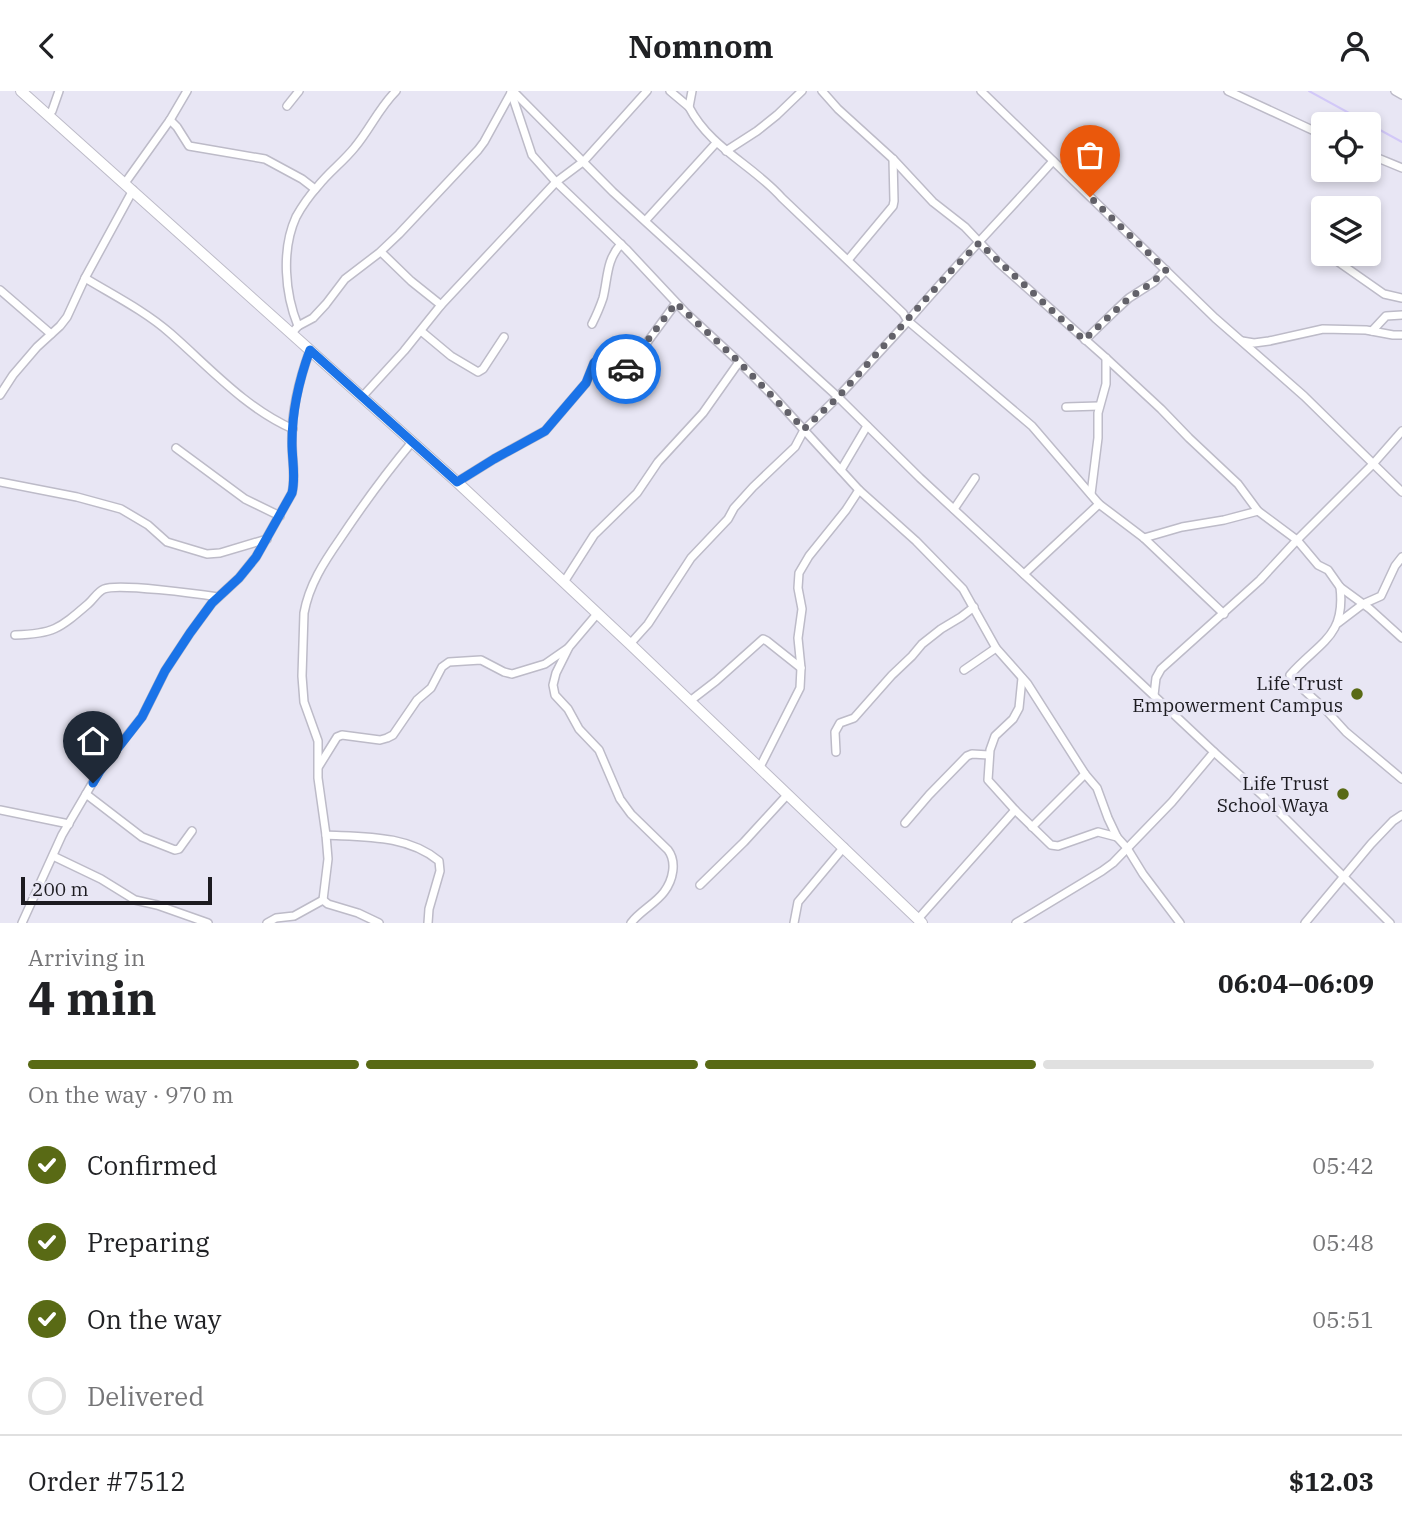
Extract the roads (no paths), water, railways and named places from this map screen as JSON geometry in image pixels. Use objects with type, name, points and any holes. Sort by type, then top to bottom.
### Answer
[{"type":"street","points":[[21,91],[295,330],[310,350],[564,582],[920,921],[1015,810]]},
{"type":"street","points":[[47,114],[52,111],[59,91]]},
{"type":"street","points":[[0,395],[37,347],[67,317],[129,187],[187,91]]},
{"type":"street","points":[[287,106],[299,91]]},
{"type":"street","points":[[295,330],[286,265],[296,218],[315,189],[358,145],[383,105],[396,91]]},
{"type":"street","points":[[362,397],[441,305],[556,182],[584,161],[647,91]]},
{"type":"street","points":[[670,91],[689,107],[716,143],[772,186],[903,313],[908,321],[1032,426],[1099,504],[1144,538],[1224,614]]},
{"type":"street","points":[[689,107],[692,91]]},
{"type":"street","points":[[726,151],[757,131],[802,91]]},
{"type":"street","points":[[822,91],[893,159],[933,202],[965,227],[1238,484],[1258,511],[1297,540],[1318,565],[1328,570],[1340,587],[1402,638]]},
{"type":"street","points":[[981,91],[1215,318],[1304,396],[1402,492]]},
{"type":"street","points":[[1228,91],[1311,129]]},
{"type":"street","points":[[1395,91],[1402,95]]},
{"type":"street","points":[[295,330],[326,305],[345,279],[381,252],[478,151],[512,92]]},
{"type":"street","points":[[512,92],[613,192],[838,397],[954,509],[1262,795],[1390,923]]},
{"type":"street","points":[[512,92],[532,155],[556,182],[621,244],[676,303],[739,362],[859,490],[888,514],[963,589],[996,647],[1022,678],[1097,788],[1117,837],[1180,923]]},
{"type":"street","points":[[170,120],[188,146],[265,159],[315,189]]},
{"type":"street","points":[[646,221],[716,143]]},
{"type":"street","points":[[848,260],[893,207],[893,159]]},
{"type":"street","points":[[1381,159],[1402,168]]},
{"type":"street","points":[[630,644],[648,624],[691,558],[728,520],[734,508],[795,447],[804,429],[838,397],[1053,161]]},
{"type":"street","points":[[592,324],[603,298],[608,267],[614,251],[621,244]]},
{"type":"street","points":[[381,252],[441,305]]},
{"type":"street","points":[[1344,266],[1384,294],[1402,298]]},
{"type":"street","points":[[1084,340],[1129,298],[1166,270]]},
{"type":"street","points":[[85,278],[168,331],[253,406],[274,421],[293,429]]},
{"type":"street","points":[[0,289],[51,334]]},
{"type":"street","points":[[457,482],[545,431],[586,383],[597,360],[606,359],[623,370],[629,367],[676,303]]},
{"type":"street","points":[[1372,331],[1386,316],[1402,315]]},
{"type":"street","points":[[1241,341],[1262,342],[1323,329],[1359,329],[1402,335]]},
{"type":"street","points":[[421,331],[451,356],[478,372],[484,369],[504,337]]},
{"type":"street","points":[[22,923],[69,824],[100,771],[142,717],[165,671],[190,633],[218,597],[239,578],[256,557],[292,493],[295,483],[292,444],[294,406],[299,380],[310,350]]},
{"type":"street","points":[[1091,494],[1099,407],[1107,384],[1106,358]]},
{"type":"street","points":[[564,582],[594,535],[637,493],[658,462],[703,413],[739,362]]},
{"type":"street","points":[[1066,407],[1099,407]]},
{"type":"street","points":[[841,470],[867,426]]},
{"type":"street","points":[[1154,695],[1156,678],[1161,669],[1260,580],[1402,431]]},
{"type":"street","points":[[323,900],[328,859],[318,766],[318,741],[307,713],[303,689],[304,613],[322,565],[363,503],[412,442]]},
{"type":"street","points":[[176,447],[245,499],[280,516]]},
{"type":"street","points":[[954,509],[975,478]]},
{"type":"street","points":[[0,482],[77,497],[121,509],[148,525],[167,541],[207,554],[267,539]]},
{"type":"street","points":[[760,767],[800,688],[798,638],[802,609],[798,588],[799,573],[859,490]]},
{"type":"street","points":[[1024,574],[1099,504]]},
{"type":"street","points":[[1144,538],[1258,511]]},
{"type":"street","points":[[1402,557],[1381,596],[1363,604],[1338,624],[1290,675],[1346,732],[1402,779]]},
{"type":"street","points":[[15,635],[51,632],[104,589],[112,587],[218,597]]},
{"type":"street","points":[[1338,624],[1342,603],[1340,587]]},
{"type":"street","points":[[836,752],[835,731],[840,723],[855,718],[922,645],[974,607]]},
{"type":"street","points":[[597,614],[569,647],[553,685],[555,695],[568,709],[579,729],[600,750],[620,799],[631,814],[668,850],[674,861],[663,893],[631,923]]},
{"type":"street","points":[[690,701],[763,639],[801,668]]},
{"type":"street","points":[[318,766],[337,737],[380,740],[393,734],[417,700],[431,688],[442,667],[449,663],[481,660],[512,674],[545,664],[569,647]]},
{"type":"street","points":[[964,670],[996,647]]},
{"type":"street","points":[[1022,678],[1019,708],[1013,719],[995,736],[989,755],[988,780],[1015,810],[1054,846],[1098,832],[1117,837]]},
{"type":"street","points":[[1016,923],[1113,863],[1172,802],[1214,753]]},
{"type":"street","points":[[905,823],[967,756],[989,755]]},
{"type":"street","points":[[1032,827],[1085,774]]},
{"type":"street","points":[[700,885],[788,793]]},
{"type":"street","points":[[86,794],[142,837],[175,850],[179,849],[192,831]]},
{"type":"street","points":[[0,810],[69,824]]},
{"type":"street","points":[[1305,923],[1371,844],[1402,815]]},
{"type":"street","points":[[326,835],[406,842],[431,854],[439,861],[440,871],[429,909],[428,923]]},
{"type":"street","points":[[794,923],[798,902],[844,847]]},
{"type":"street","points":[[53,856],[101,879],[135,900],[208,923]]},
{"type":"street","points":[[267,923],[276,918],[293,916],[323,900]]},
{"type":"street","points":[[323,900],[379,923]]},
{"type":"waterway","points":[[1309,91],[1402,142]]},
{"type":"place","name":"Life Trust Empowerment Campus","points":[[1357,694]]},
{"type":"place","name":"Life Trust School Waya","points":[[1343,794]]}]
